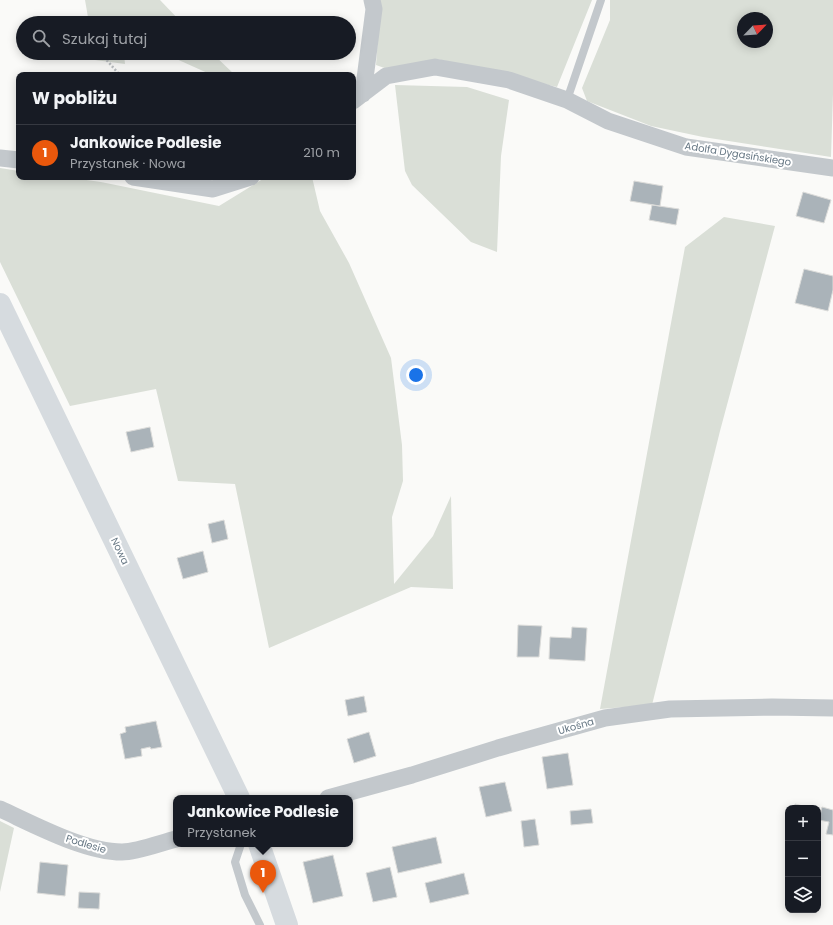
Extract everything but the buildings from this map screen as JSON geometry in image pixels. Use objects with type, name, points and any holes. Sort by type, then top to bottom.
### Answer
[{"type":"street","points":[[358,97],[374,9],[372,0]]},
{"type":"street","name":"Adolfa Dygasińskiego","points":[[358,97],[386,76],[435,67],[509,80],[567,100],[608,121],[686,147],[833,168]]},
{"type":"street","points":[[0,158],[16,160]]},
{"type":"street","points":[[152,180],[213,189],[242,180]]},
{"type":"street","name":"Nowa","points":[[0,304],[238,795]]},
{"type":"street","name":"Ukośna","points":[[339,795],[605,718],[670,709],[764,707],[833,708]]},
{"type":"street","name":"Podlesie","points":[[0,809],[70,840],[102,851],[124,852],[173,840]]},
{"type":"street","points":[[260,847],[287,925]]},
{"type":"lane","points":[[567,100],[601,0]]},
{"type":"lane","points":[[239,847],[235,862],[245,895],[260,925]]},
{"type":"path","points":[[107,60],[117,72]]},
{"type":"shaded area","points":[[85,0],[160,0],[175,16],[88,16]]},
{"type":"shaded area","points":[[378,0],[592,0],[557,87],[437,59],[390,70],[376,65],[380,9]]},
{"type":"shaded area","points":[[610,0],[833,0],[831,157],[703,137],[651,126],[587,101],[582,88],[610,20]]},
{"type":"shaded area","points":[[95,60],[125,60],[125,64]]},
{"type":"shaded area","points":[[179,60],[219,60],[232,72],[205,72]]},
{"type":"shaded area","points":[[395,85],[467,87],[509,100],[501,156],[497,252],[471,242],[412,185],[405,171]]},
{"type":"shaded area","points":[[0,168],[16,171],[16,180],[87,180],[219,206],[261,180],[313,180],[320,211],[349,263],[391,358],[402,445],[403,481],[392,517],[394,584],[433,536],[451,496],[453,589],[411,587],[269,648],[235,484],[178,481],[156,389],[70,406],[0,262]]},
{"type":"shaded area","points":[[724,217],[775,226],[720,431],[652,705],[600,709],[685,247]]},
{"type":"shaded area","points":[[0,821],[14,828],[0,892]]},
{"type":"place","name":"Jankowice Podlesie","points":[[263,893]]}]
